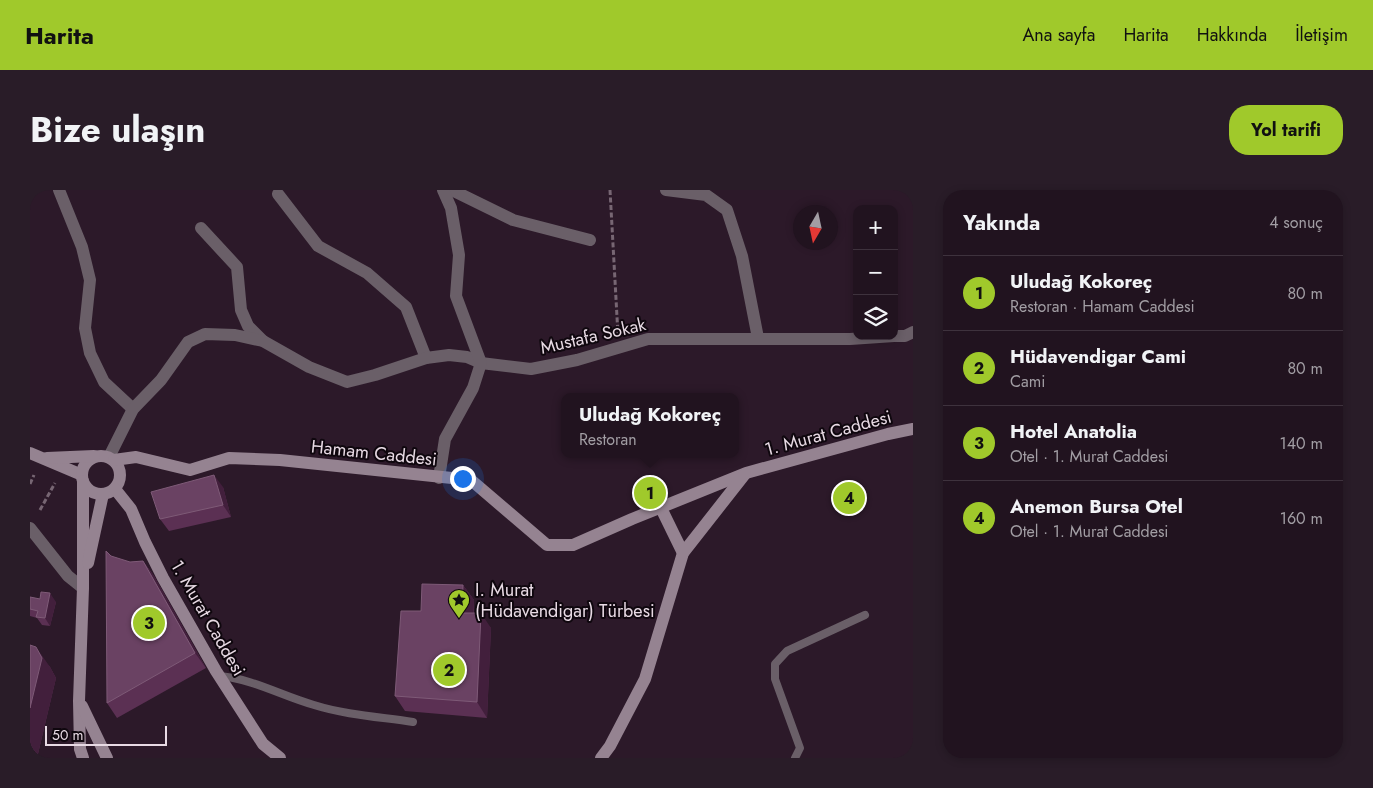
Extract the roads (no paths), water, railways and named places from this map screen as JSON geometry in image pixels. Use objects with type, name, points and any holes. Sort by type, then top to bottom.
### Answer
[{"type":"main road","name":"1. Murat Caddesi","points":[[601,758],[610,746],[645,679],[683,553],[746,472],[913,429]]},
{"type":"main road","points":[[36,456],[82,478],[91,491],[109,492]]},
{"type":"main road","points":[[36,456],[94,456],[112,458],[118,465],[121,478],[109,492],[83,588]]},
{"type":"main road","points":[[83,758],[80,749],[79,701],[83,588],[82,478],[85,464],[94,456]]},
{"type":"main road","name":"Hamam Caddesi","points":[[112,458],[136,457],[190,470],[229,458],[280,460],[471,480],[547,545],[573,546],[632,519],[746,472]]},
{"type":"main road","name":"1. Murat Caddesi","points":[[109,492],[131,509],[163,578],[220,676],[263,744],[280,758]]},
{"type":"main road","points":[[662,508],[683,553]]},
{"type":"main road","points":[[79,701],[107,758]]},
{"type":"street","points":[[59,190],[82,247],[90,280],[85,328],[90,353],[104,382],[133,409]]},
{"type":"street","points":[[439,478],[446,439],[473,388],[481,363],[456,296],[459,256],[451,208],[444,190]]},
{"type":"street","points":[[452,190],[513,220],[590,240]]},
{"type":"street","points":[[666,190],[706,195],[727,210],[742,256],[758,338]]},
{"type":"street","points":[[278,194],[318,246],[368,273],[406,307],[426,358]]},
{"type":"street","points":[[201,228],[237,267],[242,310],[248,326],[263,340]]},
{"type":"street","name":"Mustafa Sokak","points":[[898,336],[905,336],[913,332]]},
{"type":"street","name":"Mustafa Sokak","points":[[112,458],[133,409],[161,380],[188,342],[205,334],[235,335],[263,340],[309,367],[347,382],[426,358],[450,355],[467,357],[481,363],[531,369],[578,360],[648,339],[853,339]]},
{"type":"street","points":[[30,528],[68,576],[83,588]]},
{"type":"lane","points":[[795,758],[800,748],[775,679],[775,664],[787,651],[865,615]]},
{"type":"lane","points":[[220,676],[250,681],[293,698],[339,711],[413,722]]},
{"type":"place","name":"Uludağ Kokoreç","points":[[650,493]]},
{"type":"place","name":"Anemon Bursa Otel","points":[[849,498]]},
{"type":"place","name":"I. Murat (Hüdavendigar) Türbesi","points":[[459,619]]},
{"type":"place","name":"Hotel Anatolia","points":[[149,623]]},
{"type":"place","name":"Hüdavendigar Cami","points":[[449,670]]}]
